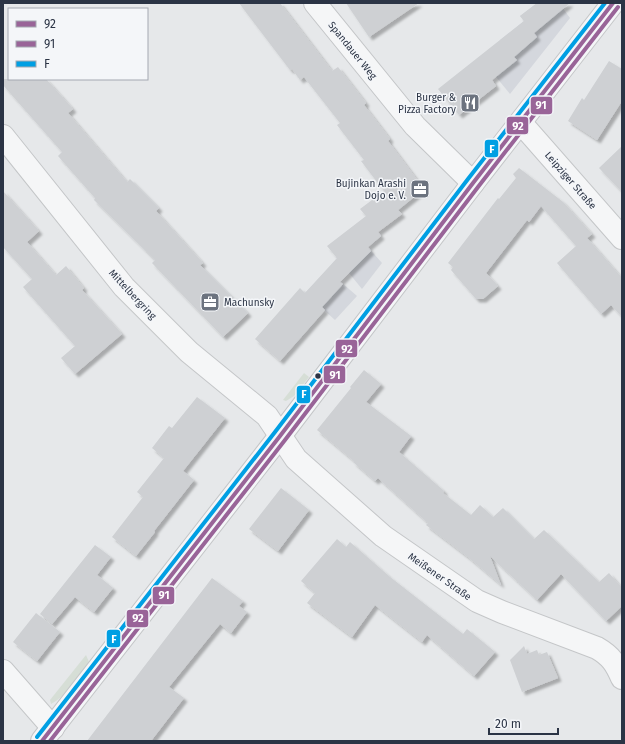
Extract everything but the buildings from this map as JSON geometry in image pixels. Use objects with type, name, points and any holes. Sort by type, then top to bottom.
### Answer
[{"type":"street","name":"Spandauer Weg","points":[[315,3],[415,126],[473,184]]},
{"type":"street","points":[[3,671],[48,734],[614,3]]},
{"type":"street","name":"Leipziger Straße","points":[[521,123],[622,238]]},
{"type":"street","name":"Mittelbergring","points":[[3,136],[124,287],[189,352],[267,416],[280,436]]},
{"type":"street","name":"Meißener Straße","points":[[280,436],[296,460],[383,536],[477,601],[597,648],[612,659],[622,678]]},
{"type":"shaded area","points":[[537,3],[559,3],[570,18],[510,94],[483,61],[504,44],[500,40],[524,21],[520,16]]},
{"type":"shaded area","points":[[358,236],[382,263],[362,289],[336,257]]},
{"type":"shaded area","points":[[327,270],[357,296],[335,320],[305,293]]},
{"type":"shaded area","points":[[304,373],[309,377],[294,396],[286,401],[283,400]]},
{"type":"shaded area","points":[[86,655],[89,662],[67,691],[51,704],[50,700]]},
{"type":"transit line","name":"F","points":[[37,737],[275,432],[468,179],[605,3]]},
{"type":"transit line","name":"92","points":[[42,741],[280,436],[473,183],[613,3]]},
{"type":"transit line","name":"91","points":[[50,741],[285,440],[478,187],[618,7]]},
{"type":"place","name":"Burger & Pizza Factory","points":[[470,103]]},
{"type":"place","name":"Bujinkan Arashi Dojo e. V.","points":[[420,189]]},
{"type":"place","name":"Machunsky","points":[[210,302]]}]
